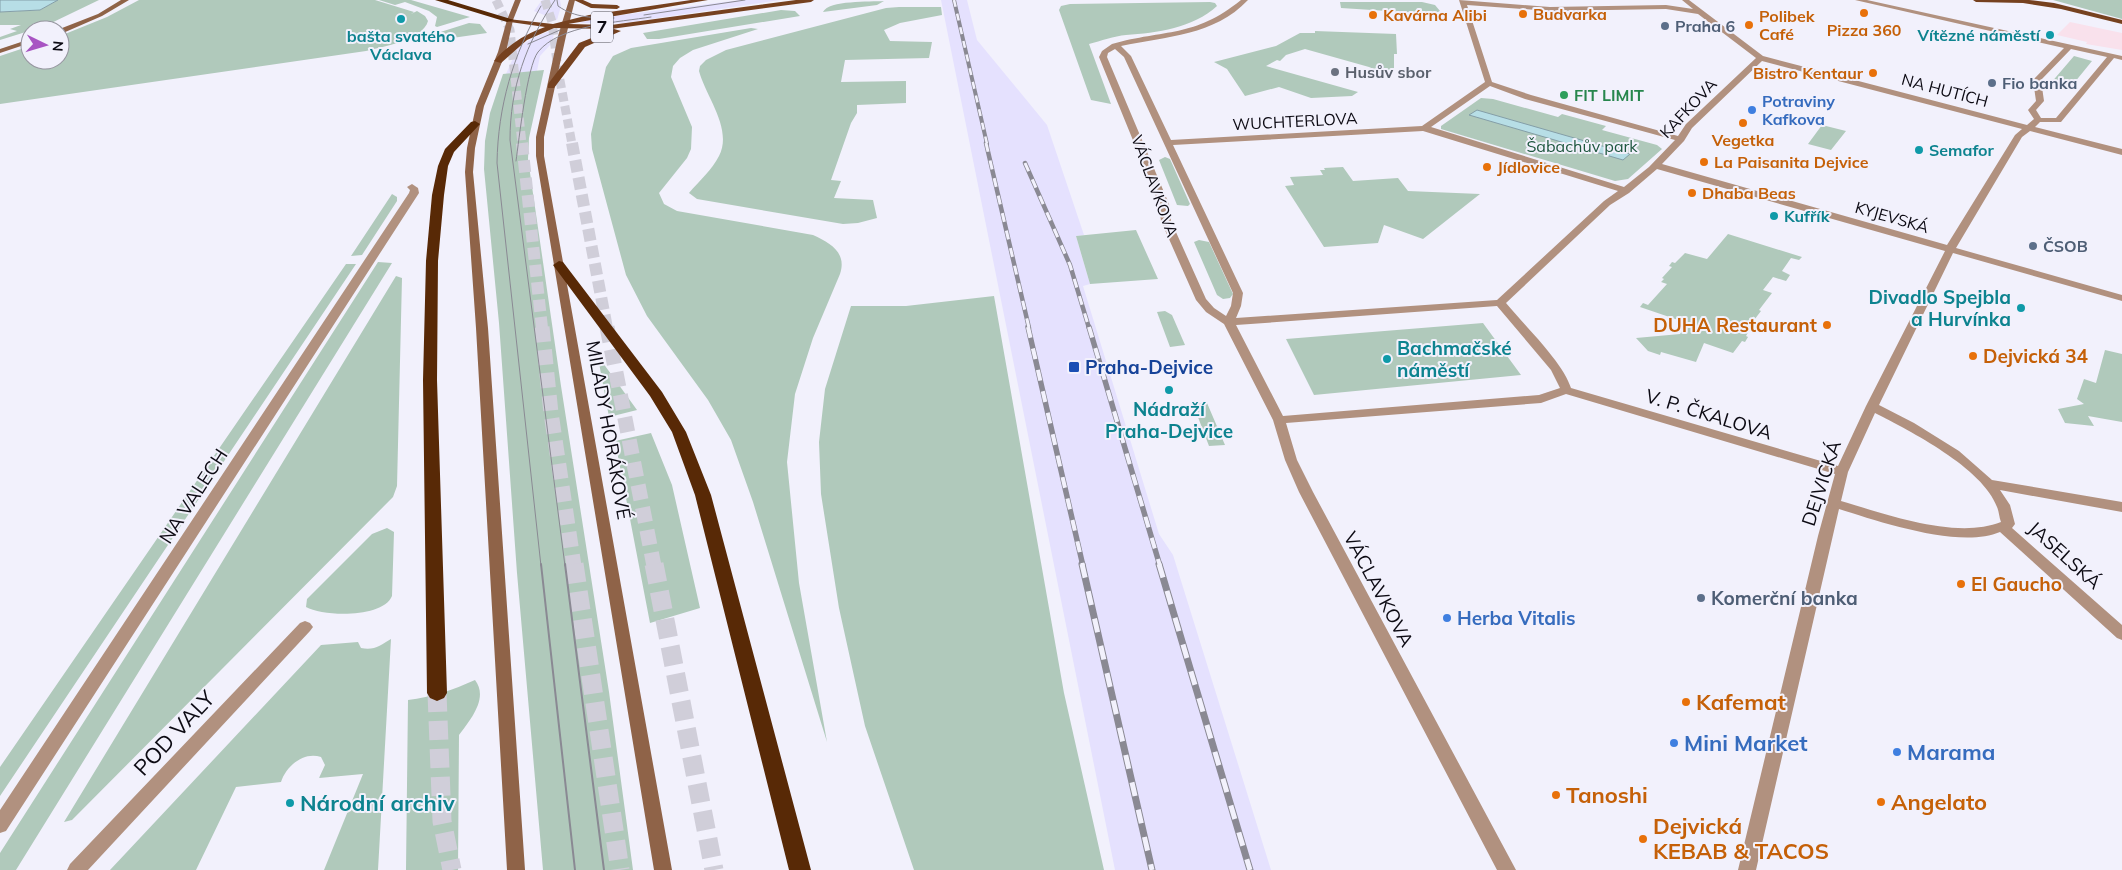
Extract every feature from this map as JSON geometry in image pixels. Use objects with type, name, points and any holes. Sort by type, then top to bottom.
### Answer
[{"type":"highway","points":[[439,0],[510,20]]},
{"type":"highway","points":[[437,693],[430,371],[432,262],[438,195],[445,161],[449,151],[476,124]]},
{"type":"highway","points":[[559,265],[657,395],[678,432],[692,464],[702,495],[800,870]]},
{"type":"main road","points":[[70,27],[100,15],[126,0]]},
{"type":"main road","points":[[516,870],[482,328],[469,172],[471,148],[480,106],[498,61],[518,0]]},
{"type":"main road","name":"MILADY HORÁKOVÉ","points":[[572,0],[540,137],[540,156],[663,870]]},
{"type":"main road","points":[[577,0],[591,6],[615,7],[689,0]]},
{"type":"main road","name":"7","points":[[565,24],[704,0]]},
{"type":"main road","name":"7","points":[[565,24],[599,28],[641,24],[811,0]]},
{"type":"main road","points":[[1976,0],[2023,1],[2061,7],[2122,22]]},
{"type":"main road","points":[[2042,0],[2061,7]]},
{"type":"main road","points":[[510,20],[553,26]]},
{"type":"main road","points":[[498,61],[522,40],[553,26],[565,24]]},
{"type":"main road","points":[[551,86],[585,43],[641,24]]},
{"type":"main road","points":[[0,51],[20,45]]},
{"type":"street","points":[[1117,46],[1198,29],[1226,15],[1246,0]]},
{"type":"street","points":[[1684,0],[1760,58]]},
{"type":"street","points":[[1858,0],[2122,58]]},
{"type":"street","points":[[1489,82],[1463,2],[1550,9],[1666,7],[1700,12]]},
{"type":"street","name":"VÁCLAVKOVA","points":[[1229,322],[1236,306],[1238,293],[1128,56],[1117,46],[1107,50],[1103,57],[1164,204],[1166,221],[1201,300],[1210,310],[1229,322],[1279,420],[1291,460],[1306,492],[1507,870]]},
{"type":"street","points":[[2038,120],[2032,110],[2040,101],[2037,80],[2069,47]]},
{"type":"street","name":"DEJVICKÁ","points":[[1747,870],[1833,503],[1842,472],[1872,406],[1950,249],[2019,135],[2038,120],[2058,120],[2112,56]]},
{"type":"street","name":"NA HUTÍCH","points":[[1760,58],[2122,152]]},
{"type":"street","name":"KAFKOVA","points":[[1500,302],[1607,203],[1626,191],[1654,165],[1681,139],[1688,126],[1760,58]]},
{"type":"street","points":[[1424,128],[1489,82]]},
{"type":"street","points":[[1489,82],[1528,97],[1681,139]]},
{"type":"street","name":"WUCHTERLOVA","points":[[1168,143],[1424,128],[1626,191]]},
{"type":"street","name":"KYJEVSKÁ","points":[[1654,165],[2122,298]]},
{"type":"street","name":"NA VALECH","points":[[0,825],[414,193],[415,190],[412,187]]},
{"type":"street","points":[[1229,322],[1500,302],[1555,368],[1563,380],[1566,390],[1541,399],[1279,420]]},
{"type":"street","name":"V. P. ČKALOVA","points":[[1566,390],[1842,472]]},
{"type":"street","points":[[1833,503],[1891,521],[1951,531],[1986,532],[2008,524],[2003,501],[1991,484],[1922,433],[1872,406]]},
{"type":"street","points":[[1991,484],[2122,508]]},
{"type":"street","name":"JASELSKÁ","points":[[2003,527],[2122,634]]},
{"type":"street","name":"POD VALY","points":[[76,870],[305,627]]},
{"type":"shaded area","points":[[542,0],[560,0],[561,6],[557,20],[534,11]]},
{"type":"shaded area","points":[[740,0],[781,0],[623,23],[579,23],[598,18]]},
{"type":"shaded area","points":[[941,0],[967,0],[977,40],[1047,125],[1084,235],[1076,236],[1090,284],[1083,286],[1159,534],[1173,555],[1271,870],[1115,870]]},
{"type":"shaded area","points":[[2070,22],[2122,33],[2122,50],[2086,44],[2087,42],[2057,35]]},
{"type":"shaded area","points":[[555,29],[552,43],[540,56],[537,71],[506,74],[518,47],[535,37]]},
{"type":"green space","points":[[58,0],[99,0],[57,20],[20,20],[20,25],[0,25],[0,12],[40,10]]},
{"type":"green space","points":[[139,0],[375,0],[414,12],[411,14],[417,11],[425,16],[428,21],[425,28],[410,38],[366,51],[0,104],[0,56],[20,49],[20,70],[70,70],[70,32],[107,17]]},
{"type":"green space","points":[[379,0],[411,0],[470,17],[437,27],[435,26],[437,17],[429,11],[405,2],[395,5]]},
{"type":"green space","points":[[2053,0],[2122,0],[2122,19]]},
{"type":"green space","points":[[884,1],[877,5],[823,12],[833,5]]},
{"type":"green space","points":[[1340,2],[1422,2],[1435,5],[1440,11],[1434,14],[1341,8]]},
{"type":"green space","points":[[1215,3],[1217,6],[1197,20],[1186,24],[1162,31],[1117,36],[1089,44],[1111,104],[1091,100],[1059,10],[1061,6],[1070,4]]},
{"type":"green space","points":[[941,7],[942,15],[900,23],[884,30],[890,41],[932,42],[929,58],[845,60],[841,82],[906,81],[906,103],[857,105],[857,113],[851,123],[831,180],[841,181],[834,198],[873,200],[877,218],[858,223],[843,224],[697,199],[689,193],[713,166],[722,146],[721,124],[699,71],[700,66],[706,60],[726,50],[886,8]]},
{"type":"green space","points":[[781,10],[795,11],[800,16],[659,39],[647,39],[643,33]]},
{"type":"green space","points":[[469,23],[480,24],[487,33],[438,40],[426,38],[431,35]]},
{"type":"green space","points":[[20,25],[20,34],[0,40],[0,37],[17,31],[10,29]]},
{"type":"green space","points":[[751,28],[758,29],[693,50],[680,58],[673,66],[671,77],[692,127],[691,149],[687,158],[659,193],[664,204],[677,211],[813,235],[831,245],[841,260],[840,274],[813,338],[795,394],[787,462],[799,583],[827,742],[753,502],[731,440],[708,400],[647,316],[626,275],[592,149],[591,134],[606,67],[613,56],[631,48]]},
{"type":"green space","points":[[1315,31],[1396,34],[1397,54],[1394,54],[1394,68],[1383,73],[1369,67],[1305,49],[1286,55],[1280,61],[1277,60],[1266,66],[1358,92],[1352,96],[1311,98],[1279,87],[1245,96],[1227,69],[1214,62],[1276,46],[1300,33],[1315,33]]},
{"type":"green space","points":[[2074,56],[2092,61],[2070,88],[2061,88],[2050,84]]},
{"type":"green space","points":[[544,70],[529,138],[528,159],[609,692],[633,870],[543,870],[517,573],[499,323],[484,169],[485,141],[490,113],[503,74]]},
{"type":"green space","name":"Šabachův park","points":[[1481,98],[1493,99],[1558,117],[1562,114],[1606,126],[1602,130],[1657,145],[1662,149],[1628,179],[1615,181],[1441,129],[1441,126]]},
{"type":"green space","points":[[1822,125],[1846,131],[1831,150],[1808,144]]},
{"type":"green space","points":[[1165,157],[1170,159],[1190,204],[1188,206],[1177,205],[1159,160]]},
{"type":"green space","points":[[1343,167],[1353,181],[1398,178],[1408,191],[1480,194],[1423,239],[1384,225],[1378,243],[1324,247],[1285,186],[1294,185],[1290,177],[1323,175],[1320,170],[1325,170],[1324,168]]},
{"type":"green space","points":[[392,194],[397,197],[397,201],[362,255],[351,256]]},
{"type":"green space","points":[[1136,230],[1158,279],[1090,284],[1076,236]]},
{"type":"green space","points":[[1728,234],[1802,257],[1799,260],[1791,258],[1782,271],[1790,275],[1786,281],[1773,277],[1763,290],[1772,293],[1748,328],[1750,329],[1745,342],[1742,341],[1733,353],[1704,343],[1696,362],[1661,352],[1660,355],[1648,351],[1636,338],[1680,334],[1687,323],[1640,307],[1643,303],[1648,305],[1667,284],[1661,282],[1664,279],[1662,278],[1672,267],[1669,266],[1672,262],[1675,263],[1685,253],[1707,259]]},
{"type":"green space","points":[[1199,240],[1209,242],[1233,294],[1230,298],[1223,299],[1217,295],[1194,242]]},
{"type":"green space","points":[[378,262],[392,263],[16,870],[0,870],[0,853]]},
{"type":"green space","points":[[346,264],[356,264],[0,796],[0,767]]},
{"type":"green space","points":[[396,276],[402,278],[397,486],[393,497],[72,820],[64,822]]},
{"type":"green space","points":[[994,296],[1064,693],[1104,870],[914,870],[865,726],[839,608],[821,494],[819,442],[825,389],[851,306],[906,306]]},
{"type":"green space","points":[[1165,311],[1172,315],[1185,345],[1170,347],[1157,312]]},
{"type":"green space","points":[[1483,323],[1521,375],[1314,395],[1286,339]]},
{"type":"green space","points":[[2105,350],[2122,354],[2122,422],[2088,416],[2094,426],[2065,423],[2058,409],[2084,404],[2077,399],[2084,379],[2096,383]]},
{"type":"green space","points":[[599,363],[603,363],[637,410],[609,417]]},
{"type":"green space","points":[[1207,403],[1225,445],[1209,446],[1193,404]]},
{"type":"green space","points":[[651,433],[672,485],[700,608],[650,623],[615,441]]},
{"type":"green space","points":[[387,528],[394,532],[392,596],[386,603],[366,612],[352,614],[326,613],[306,607],[307,599],[372,534]]},
{"type":"green space","points":[[391,639],[378,870],[324,870],[363,774],[319,778],[325,765],[321,757],[308,756],[291,765],[281,782],[236,787],[196,870],[110,870],[321,645],[358,642],[361,648],[370,649]]},
{"type":"green space","points":[[475,680],[479,687],[479,701],[473,716],[459,735],[458,870],[406,870],[408,700],[442,693]]},
{"type":"water","points":[[0,0],[58,0],[40,10],[0,12]]},
{"type":"water","points":[[1477,110],[1630,154],[1623,160],[1469,115]]},
{"type":"tunnel","points":[[496,0],[510,30],[522,144]]},
{"type":"tunnel","points":[[545,0],[552,22],[558,70],[572,144]]},
{"type":"tunnel","points":[[522,143],[542,328]]},
{"type":"tunnel","points":[[572,143],[607,328]]},
{"type":"tunnel","points":[[542,327],[551,413],[574,566]]},
{"type":"tunnel","points":[[607,327],[654,566]]},
{"type":"tunnel","points":[[574,564],[620,870]]},
{"type":"tunnel","points":[[654,564],[714,870]]},
{"type":"tunnel","points":[[437,693],[442,821],[452,870]]},
{"type":"tram line","points":[[531,43],[555,0]]},
{"type":"tram line","points":[[557,0],[558,6],[571,13],[592,17],[614,18]]},
{"type":"tram line","points":[[644,15],[745,0]]},
{"type":"tram line","points":[[541,6],[522,43],[509,82],[500,121],[497,163],[541,566]]},
{"type":"tram line","points":[[516,161],[530,72],[538,52],[548,43],[575,30],[607,23],[651,17]]},
{"type":"tram line","points":[[531,43],[560,30]]},
{"type":"tram line","points":[[531,43],[522,67],[513,102],[510,140],[565,566]]},
{"type":"tram line","points":[[541,564],[575,870]]},
{"type":"tram line","points":[[565,564],[604,870]]},
{"type":"railway","points":[[954,0],[987,144]]},
{"type":"railway","points":[[986,143],[1029,328]]},
{"type":"railway","points":[[1025,163],[1070,265],[1089,328]]},
{"type":"railway","points":[[1028,327],[1083,566]]},
{"type":"railway","points":[[1089,327],[1160,566]]},
{"type":"railway","points":[[1082,564],[1152,870]]},
{"type":"railway","points":[[1159,564],[1250,870]]},
{"type":"place","name":"Pizza 360","points":[[1864,13]]},
{"type":"place","name":"Budvarka","points":[[1523,14]]},
{"type":"place","name":"Kavárna Alibi","points":[[1373,15]]},
{"type":"place","name":"bašta svatého Václava","points":[[401,19]]},
{"type":"place","name":"Polibek Café","points":[[1749,25]]},
{"type":"place","name":"Praha 6","points":[[1665,26]]},
{"type":"place","name":"Vítězné náměstí","points":[[2050,35]]},
{"type":"place","name":"Husův sbor","points":[[1335,72]]},
{"type":"place","name":"Bistro Kentaur","points":[[1873,73]]},
{"type":"place","name":"Fio banka","points":[[1992,83]]},
{"type":"place","name":"FIT LIMIT","points":[[1564,95]]},
{"type":"place","name":"Potraviny Kafkova","points":[[1752,110]]},
{"type":"place","name":"Vegetka","points":[[1743,123]]},
{"type":"place","name":"Semafor","points":[[1919,150]]},
{"type":"place","name":"La Paisanita Dejvice","points":[[1704,162]]},
{"type":"place","name":"Jídlovice","points":[[1487,167]]},
{"type":"place","name":"Dhaba Beas","points":[[1692,193]]},
{"type":"place","name":"Kufřík","points":[[1774,216]]},
{"type":"place","name":"ČSOB","points":[[2033,246]]},
{"type":"place","name":"Divadlo Spejbla a Hurvínka","points":[[2021,308]]},
{"type":"place","name":"DUHA Restaurant","points":[[1827,325]]},
{"type":"place","name":"Dejvická 34","points":[[1973,356]]},
{"type":"place","name":"Bachmačské náměstí","points":[[1387,359]]},
{"type":"place","name":"Praha-Dejvice","points":[[1074,367]]},
{"type":"place","name":"Nádraží Praha-Dejvice","points":[[1169,390]]},
{"type":"place","name":"El Gaucho","points":[[1961,584]]},
{"type":"place","name":"Komerční banka","points":[[1701,598]]},
{"type":"place","name":"Herba Vitalis","points":[[1447,618]]},
{"type":"place","name":"Kafemat","points":[[1686,702]]},
{"type":"place","name":"Mini Market","points":[[1674,743]]},
{"type":"place","name":"Marama","points":[[1897,752]]},
{"type":"place","name":"Tanoshi","points":[[1556,795]]},
{"type":"place","name":"Angelato","points":[[1881,802]]},
{"type":"place","name":"Národní archiv","points":[[290,803]]},
{"type":"place","name":"Dejvická KEBAB & TACOS","points":[[1643,839]]}]
